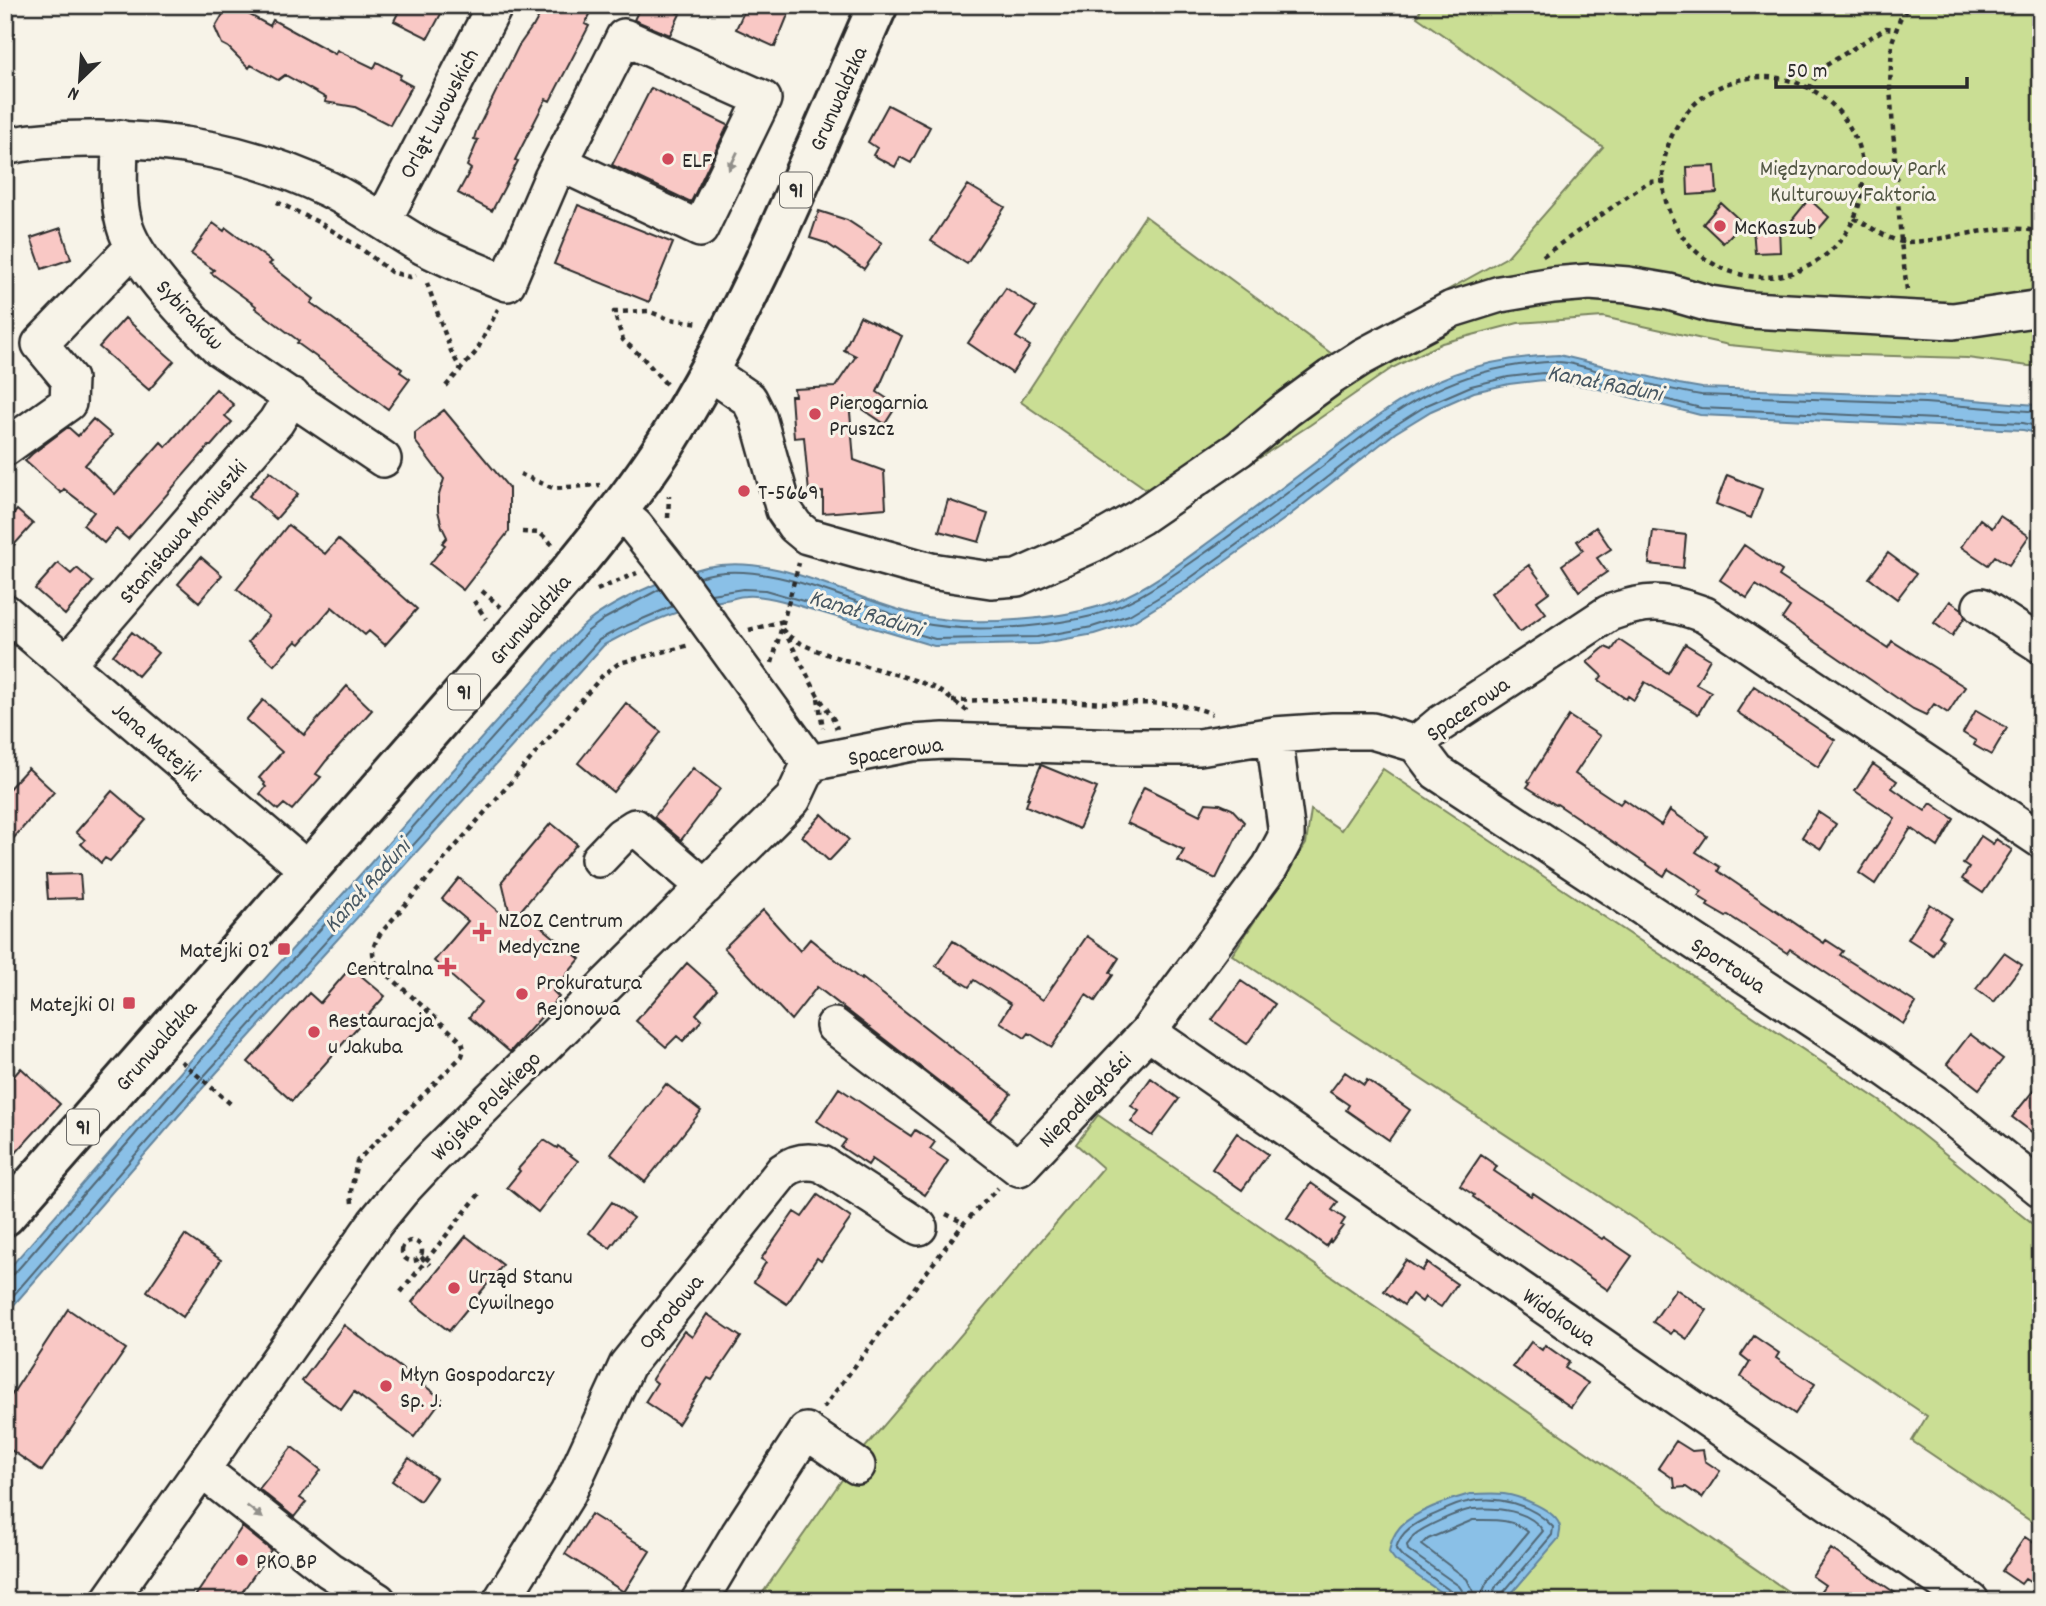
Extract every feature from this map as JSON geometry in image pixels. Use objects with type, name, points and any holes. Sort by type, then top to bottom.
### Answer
[{"type":"main road","name":"Grunwaldzka","points":[[5,1216],[566,576],[615,498],[665,444],[708,371],[751,289],[878,5]]},
{"type":"street","name":"Orląt Lwowskich","points":[[383,221],[495,5]]},
{"type":"street","points":[[5,147],[43,141],[120,138],[178,143],[247,157],[331,191],[458,264],[507,283],[556,171],[624,37],[763,99],[700,229],[556,171]]},
{"type":"street","name":"Sybiraków","points":[[120,138],[119,192],[126,229],[135,250],[179,305],[220,349],[383,459]]},
{"type":"street","points":[[5,448],[68,403],[69,379],[40,344],[124,257],[135,250]]},
{"type":"street","points":[[708,371],[749,399],[758,417],[784,510],[795,526],[807,536],[931,571],[991,580],[1017,578],[1093,544],[1186,487],[1240,449],[1331,376],[1452,309],[1500,294],[1590,282],[1669,292],[1710,304],[1750,310],[1911,320],[1953,321],[2041,308]]},
{"type":"street","name":"Stanisława Moniuszki","points":[[67,664],[276,422],[292,396]]},
{"type":"street","points":[[615,498],[697,629],[817,749]]},
{"type":"street","name":"Spacerowa","points":[[817,749],[944,741],[1199,747],[1274,735],[1333,731],[1372,731],[1416,744],[1440,724],[1609,613],[1634,604],[1659,602],[1683,606],[1705,615],[2041,840]]},
{"type":"street","points":[[1981,606],[2041,645]]},
{"type":"street","name":"Jana Matejki","points":[[5,612],[309,871]]},
{"type":"street","name":"Niepodległości","points":[[1019,1168],[1148,1032],[1270,867],[1286,837],[1274,735]]},
{"type":"street","name":"Sportowa","points":[[1416,744],[1437,772],[1881,1065],[1933,1102],[2041,1189]]},
{"type":"street","name":"Wojska Polskiego","points":[[109,1601],[375,1223],[402,1190],[793,799],[817,749]]},
{"type":"street","points":[[600,859],[621,836],[635,827],[705,887]]},
{"type":"street","points":[[834,1026],[1019,1168]]},
{"type":"street","name":"Widokowa","points":[[1148,1032],[1972,1601]]},
{"type":"street","name":"Ogrodowa","points":[[501,1601],[568,1493],[627,1365],[783,1171],[796,1163],[822,1164],[919,1227]]},
{"type":"street","points":[[699,1601],[806,1431],[857,1466]]},
{"type":"street","points":[[201,1470],[329,1570],[377,1601]]},
{"type":"path","points":[[1909,5],[1895,29],[1890,87],[1901,242],[1911,320]]},
{"type":"path","points":[[1809,89],[1820,69],[1886,28],[1895,29]]},
{"type":"path","points":[[1756,77],[1781,79],[1809,89],[1824,98],[1840,113],[1852,131],[1860,152],[1863,173],[1862,195],[1844,236],[1828,253],[1809,266],[1788,274],[1765,278],[1720,268],[1701,256],[1684,240],[1672,220],[1664,198],[1662,181],[1666,151],[1675,128],[1690,108],[1709,92],[1732,82],[1756,77]]},
{"type":"path","points":[[2034,171],[2041,190]]},
{"type":"path","points":[[1534,262],[1648,182],[1662,181]]},
{"type":"path","points":[[272,200],[318,222],[359,247],[386,269]]},
{"type":"path","points":[[1854,218],[1901,242],[2008,229],[2026,229],[2041,233]]},
{"type":"path","points":[[417,242],[430,290],[451,351],[461,370]]},
{"type":"path","points":[[410,277],[421,281],[430,290]]},
{"type":"path","points":[[446,386],[476,352],[494,319],[507,283]]},
{"type":"path","points":[[671,390],[623,340],[614,312],[648,311],[669,319],[709,323]]},
{"type":"path","points":[[520,474],[553,488],[615,498]]},
{"type":"path","points":[[667,525],[671,484]]},
{"type":"path","points":[[522,532],[540,533],[559,550]]},
{"type":"path","points":[[586,595],[659,569]]},
{"type":"path","points":[[784,621],[797,570]]},
{"type":"path","points":[[482,591],[507,612]]},
{"type":"path","points":[[474,600],[486,618],[487,626]]},
{"type":"path","points":[[352,1206],[351,1191],[357,1161],[462,1056],[464,1049],[462,1042],[377,965],[372,957],[373,947],[380,934],[603,675],[619,663],[697,629]]},
{"type":"path","points":[[782,629],[834,720],[840,738]]},
{"type":"path","points":[[788,637],[817,651],[880,668],[936,689],[974,717]]},
{"type":"path","points":[[817,694],[817,749]]},
{"type":"path","points":[[952,701],[995,699],[1169,704],[1204,710],[1215,716]]},
{"type":"path","points":[[184,1064],[233,1106]]},
{"type":"path","name":"Niepodległości","points":[[806,1431],[964,1223],[1019,1168]]},
{"type":"path","points":[[401,1292],[428,1264],[481,1192]]},
{"type":"path","points":[[411,1241],[420,1245],[423,1251],[421,1257],[413,1262],[407,1260],[402,1251],[405,1245],[411,1241]]},
{"type":"path","points":[[421,1257],[428,1264]]},
{"type":"green space","name":"Międzynarodowy Park Kulturowy Faktoria","points":[[1423,5],[2041,5],[2041,366],[1967,358],[1820,354],[1729,345],[1603,317],[1518,323],[1442,343],[1392,368],[1176,512],[1021,402],[1145,216],[1332,354],[1507,257],[1603,147],[1417,17]]},
{"type":"green space","points":[[1383,769],[1880,1101],[2041,1231],[2041,1528],[1912,1441],[1927,1416],[1660,1236],[1232,955],[1306,844],[1311,810],[1341,830]]},
{"type":"green space","points":[[1098,1115],[1802,1601],[757,1601],[862,1451],[1103,1168],[1076,1144]]},
{"type":"water","name":"Kanał Raduni","points":[[1559,355],[1702,388],[1925,396],[2036,405],[2041,406],[2041,434],[2023,430],[1700,415],[1591,387],[1543,380],[1509,384],[1474,392],[1431,411],[1395,433],[1286,518],[1189,587],[1132,622],[1094,634],[1038,644],[934,646],[783,601],[751,596],[694,607],[647,624],[604,645],[200,1091],[5,1315],[5,1273],[202,1047],[351,885],[560,649],[583,626],[609,608],[676,576],[706,567],[734,564],[789,572],[895,609],[943,619],[1019,620],[1094,608],[1141,589],[1166,573],[1375,418],[1421,389],[1480,366],[1519,358]]},
{"type":"water","points":[[1470,1494],[1504,1494],[1528,1501],[1552,1515],[1560,1527],[1559,1538],[1505,1601],[1453,1601],[1395,1560],[1389,1552],[1394,1536],[1406,1521],[1433,1507]]},
{"type":"building","points":[[402,5],[429,5],[442,12],[428,38],[394,21]]},
{"type":"building","points":[[545,5],[595,5],[585,24],[589,26],[550,101],[546,99],[492,211],[458,193],[471,169],[467,166],[478,140],[474,139],[476,132],[518,47]]},
{"type":"building","points":[[641,5],[662,5],[680,14],[670,35],[634,20]]},
{"type":"building","points":[[747,5],[792,5],[775,47],[736,29]]},
{"type":"building","points":[[239,9],[270,26],[273,20],[335,54],[337,50],[374,68],[377,62],[401,75],[399,79],[412,86],[390,125],[355,107],[325,102],[326,98],[285,75],[278,80],[251,65],[249,68],[222,44],[215,28],[223,14]]},
{"type":"building","name":"ELF","points":[[651,88],[728,125],[691,202],[612,165]]},
{"type":"building","points":[[888,105],[930,127],[911,163],[900,157],[895,167],[873,155],[877,148],[868,142]]},
{"type":"building","points":[[1715,166],[1717,193],[1688,195],[1687,167]]},
{"type":"building","points":[[968,185],[1005,207],[967,264],[931,241]]},
{"type":"building","points":[[1809,199],[1829,217],[1812,237],[1792,220]]},
{"type":"building","points":[[1721,203],[1743,223],[1723,243],[1703,224]]},
{"type":"building","points":[[578,205],[673,243],[649,302],[554,264]]},
{"type":"building","points":[[819,211],[847,220],[882,243],[864,269],[826,243],[810,238]]},
{"type":"building","points":[[213,223],[224,231],[226,228],[272,262],[269,264],[314,299],[311,303],[402,369],[400,372],[410,379],[388,409],[297,343],[299,341],[211,273],[214,270],[191,254]]},
{"type":"building","points":[[1779,226],[1780,252],[1755,253],[1753,227]]},
{"type":"building","points":[[61,228],[71,259],[42,269],[31,238]]},
{"type":"building","points":[[1006,288],[1036,308],[1016,337],[1030,346],[1012,373],[968,343]]},
{"type":"building","points":[[860,316],[902,336],[877,392],[897,405],[885,424],[849,400],[854,460],[884,471],[886,508],[823,513],[823,492],[809,493],[804,437],[794,438],[791,396],[795,396],[794,389],[835,387],[856,356],[844,350]]},
{"type":"building","points":[[125,318],[174,361],[149,390],[99,347]]},
{"type":"building","points":[[216,389],[234,405],[225,416],[232,422],[128,539],[116,529],[104,543],[83,525],[94,512],[64,489],[61,493],[25,461],[68,427],[78,436],[93,419],[112,435],[85,465],[115,494],[161,442],[166,447]]},
{"type":"building","points":[[444,410],[509,488],[509,531],[463,590],[430,564],[445,545],[442,543],[447,537],[438,511],[438,498],[444,479],[415,441],[415,433]]},
{"type":"building","points":[[270,471],[298,494],[276,519],[249,496]]},
{"type":"building","points":[[1727,475],[1762,489],[1751,518],[1716,504]]},
{"type":"building","points":[[948,500],[988,514],[979,542],[939,531]]},
{"type":"building","points":[[17,510],[33,524],[5,555],[5,524]]},
{"type":"building","points":[[2000,516],[2029,536],[2009,565],[1995,556],[1988,565],[1961,547],[1980,519],[1992,528]]},
{"type":"building","points":[[288,525],[325,554],[338,539],[417,609],[385,645],[369,631],[365,635],[332,607],[300,644],[296,641],[274,665],[248,642],[269,617],[237,589]]},
{"type":"building","points":[[1596,527],[1611,549],[1597,558],[1607,572],[1579,591],[1562,565],[1583,550],[1577,541]]},
{"type":"building","points":[[1653,531],[1686,535],[1683,568],[1649,564]]},
{"type":"building","points":[[1744,545],[1782,571],[1779,576],[1888,648],[1892,641],[1965,687],[1948,713],[1934,704],[1926,715],[1913,709],[1782,619],[1790,607],[1756,585],[1747,598],[1720,580]]},
{"type":"building","points":[[1888,553],[1916,574],[1897,599],[1869,578]]},
{"type":"building","points":[[201,557],[222,575],[199,602],[178,584]]},
{"type":"building","points":[[58,563],[71,574],[77,568],[93,582],[65,615],[35,589]]},
{"type":"building","points":[[1529,565],[1549,592],[1537,601],[1546,613],[1520,632],[1491,593]]},
{"type":"building","points":[[1950,601],[1962,609],[1965,617],[1952,636],[1934,623]]},
{"type":"building","points":[[132,632],[158,653],[138,676],[113,655]]},
{"type":"building","points":[[1619,640],[1668,673],[1685,644],[1710,659],[1696,684],[1711,692],[1698,714],[1645,682],[1634,700],[1628,696],[1626,699],[1599,680],[1602,676],[1587,662],[1605,647],[1612,650]]},
{"type":"building","points":[[347,686],[372,710],[326,761],[316,774],[321,777],[292,810],[284,804],[278,810],[260,794],[266,787],[259,778],[282,752],[246,720],[263,700],[304,735]]},
{"type":"building","points":[[1754,686],[1835,740],[1818,767],[1737,712]]},
{"type":"building","points":[[626,703],[661,732],[613,792],[578,763]]},
{"type":"building","points":[[1976,710],[2007,728],[1991,755],[1974,745],[1976,741],[1963,733]]},
{"type":"building","points":[[1569,716],[1600,736],[1575,774],[1620,804],[1624,799],[1661,825],[1670,810],[1707,836],[1696,852],[1720,867],[1718,871],[1824,943],[1826,940],[1843,951],[1840,955],[1916,1003],[1903,1024],[1790,949],[1787,953],[1728,915],[1726,917],[1707,906],[1709,903],[1698,896],[1702,891],[1668,869],[1664,876],[1527,787],[1530,783],[1528,781]]},
{"type":"building","points":[[1873,764],[1897,781],[1892,788],[1925,811],[1931,803],[1954,819],[1938,847],[1911,828],[1875,884],[1859,873],[1895,818],[1855,791]]},
{"type":"building","points":[[1041,765],[1097,788],[1079,829],[1026,806]]},
{"type":"building","points":[[28,768],[54,792],[5,848],[5,793]]},
{"type":"building","points":[[693,768],[720,789],[681,840],[654,817]]},
{"type":"building","points":[[1144,787],[1200,815],[1206,803],[1220,804],[1232,809],[1244,822],[1216,879],[1178,861],[1184,850],[1127,823]]},
{"type":"building","points":[[112,791],[146,820],[110,861],[105,858],[101,863],[81,844],[85,840],[76,832]]},
{"type":"building","points":[[1818,812],[1836,824],[1821,849],[1802,837]]},
{"type":"building","points":[[822,814],[849,840],[829,861],[802,836]]},
{"type":"building","points":[[551,823],[577,844],[521,910],[580,959],[553,991],[559,997],[510,1052],[469,1017],[481,1002],[434,961],[468,921],[442,899],[459,878],[512,923],[502,881]]},
{"type":"building","points":[[1981,836],[1993,844],[1996,839],[2012,850],[1983,893],[1962,879],[1969,868],[1963,864]]},
{"type":"building","points":[[80,874],[82,898],[48,899],[46,875]]},
{"type":"building","points":[[1930,904],[1951,918],[1939,936],[1943,939],[1933,955],[1908,939]]},
{"type":"building","points":[[763,910],[800,951],[810,939],[1011,1094],[990,1121],[817,987],[791,1020],[724,948]]},
{"type":"building","points":[[1087,936],[1119,958],[1110,972],[1113,975],[1095,1001],[1086,995],[1052,1047],[1029,1033],[1025,1038],[1000,1022],[1011,1004],[974,980],[969,987],[936,966],[953,941],[1043,1000]]},
{"type":"building","points":[[2004,953],[2022,965],[1994,1002],[1976,989]]},
{"type":"building","points":[[687,963],[717,990],[696,1014],[702,1020],[683,1041],[677,1036],[666,1047],[636,1021]]},
{"type":"building","name":"Restauracja u Jakuba","points":[[351,967],[385,996],[292,1101],[248,1062],[309,993],[320,1003]]},
{"type":"building","points":[[1241,981],[1275,1004],[1247,1044],[1212,1020]]},
{"type":"building","points":[[1970,1034],[2003,1059],[1979,1089],[1947,1064]]},
{"type":"building","points":[[21,1068],[60,1104],[5,1165],[5,1086]]},
{"type":"building","points":[[1345,1072],[1364,1085],[1367,1080],[1410,1110],[1389,1140],[1346,1110],[1349,1105],[1330,1092]]},
{"type":"building","points":[[1151,1078],[1179,1099],[1152,1136],[1131,1122],[1139,1111],[1131,1106]]},
{"type":"building","points":[[2041,1081],[2041,1139],[2012,1117]]},
{"type":"building","points":[[666,1084],[701,1111],[645,1182],[611,1154]]},
{"type":"building","points":[[839,1088],[911,1136],[915,1130],[935,1142],[930,1149],[948,1161],[925,1195],[872,1159],[868,1165],[841,1147],[846,1140],[817,1121]]},
{"type":"building","points":[[1237,1133],[1268,1154],[1242,1190],[1212,1169]]},
{"type":"building","points":[[544,1140],[557,1148],[558,1146],[578,1161],[538,1212],[507,1187],[520,1171],[518,1169]]},
{"type":"building","points":[[1481,1155],[1497,1166],[1494,1171],[1531,1196],[1533,1193],[1632,1256],[1608,1290],[1460,1186]]},
{"type":"building","points":[[1311,1183],[1338,1202],[1332,1210],[1345,1219],[1341,1225],[1343,1226],[1326,1246],[1287,1218]]},
{"type":"building","points":[[818,1195],[851,1218],[821,1261],[817,1258],[787,1304],[754,1282],[766,1262],[761,1259],[794,1212],[802,1217]]},
{"type":"building","points":[[612,1202],[633,1218],[610,1248],[589,1233]]},
{"type":"building","points":[[185,1235],[221,1260],[183,1317],[147,1291]]},
{"type":"building","name":"Urząd Stanu Cywilnego","points":[[466,1236],[503,1265],[449,1331],[412,1302]]},
{"type":"building","points":[[1406,1260],[1422,1271],[1427,1263],[1457,1284],[1441,1307],[1425,1297],[1422,1302],[1412,1294],[1404,1305],[1384,1291]]},
{"type":"building","points":[[1676,1289],[1707,1310],[1687,1339],[1674,1330],[1671,1334],[1653,1322]]},
{"type":"building","points":[[68,1309],[126,1349],[42,1471],[5,1446],[5,1405]]},
{"type":"building","points":[[707,1314],[741,1337],[712,1380],[708,1378],[678,1424],[645,1402],[657,1383],[652,1379],[684,1331],[692,1337]]},
{"type":"building","name":"Młyn Gospodarczy Sp. J.","points":[[344,1325],[442,1399],[414,1437],[354,1392],[341,1410],[302,1381]]},
{"type":"building","points":[[1754,1336],[1779,1353],[1776,1358],[1815,1384],[1795,1414],[1741,1377],[1750,1362],[1741,1355]]},
{"type":"building","points":[[1531,1342],[1542,1350],[1545,1345],[1569,1362],[1565,1368],[1588,1383],[1571,1407],[1513,1367]]},
{"type":"building","points":[[1676,1441],[1692,1451],[1703,1450],[1705,1461],[1720,1471],[1702,1498],[1686,1487],[1675,1488],[1674,1479],[1658,1468]]},
{"type":"building","points":[[292,1447],[321,1470],[300,1498],[306,1502],[294,1517],[259,1489]]},
{"type":"building","points":[[409,1458],[436,1478],[420,1501],[392,1481]]},
{"type":"building","points":[[591,1514],[650,1551],[624,1592],[565,1554]]},
{"type":"building","name":"PKO BP","points":[[242,1527],[271,1550],[236,1601],[192,1601]]},
{"type":"building","points":[[2025,1537],[2041,1548],[2041,1589],[2025,1579],[2021,1584],[2002,1571]]},
{"type":"building","points":[[1831,1549],[1907,1601],[1813,1601],[1825,1585],[1812,1576]]},
{"type":"place","name":"ELF","points":[[668,159]]},
{"type":"place","name":"McKaszub","points":[[1720,226]]},
{"type":"place","name":"Pierogarnia Pruszcz","points":[[815,414]]},
{"type":"place","name":"T-5669","points":[[744,491]]},
{"type":"place","name":"NZOZ Centrum Medyczne","points":[[482,932]]},
{"type":"place","name":"Matejki 02","points":[[284,949]]},
{"type":"place","name":"Centralna","points":[[447,967]]},
{"type":"place","name":"Prokuratura Rejonowa","points":[[522,994]]},
{"type":"place","name":"Matejki 01","points":[[129,1003]]},
{"type":"place","name":"Restauracja u Jakuba","points":[[314,1032]]},
{"type":"place","name":"Urząd Stanu Cywilnego","points":[[454,1288]]},
{"type":"place","name":"Młyn Gospodarczy Sp. J.","points":[[386,1386]]},
{"type":"place","name":"PKO BP","points":[[242,1560]]}]
